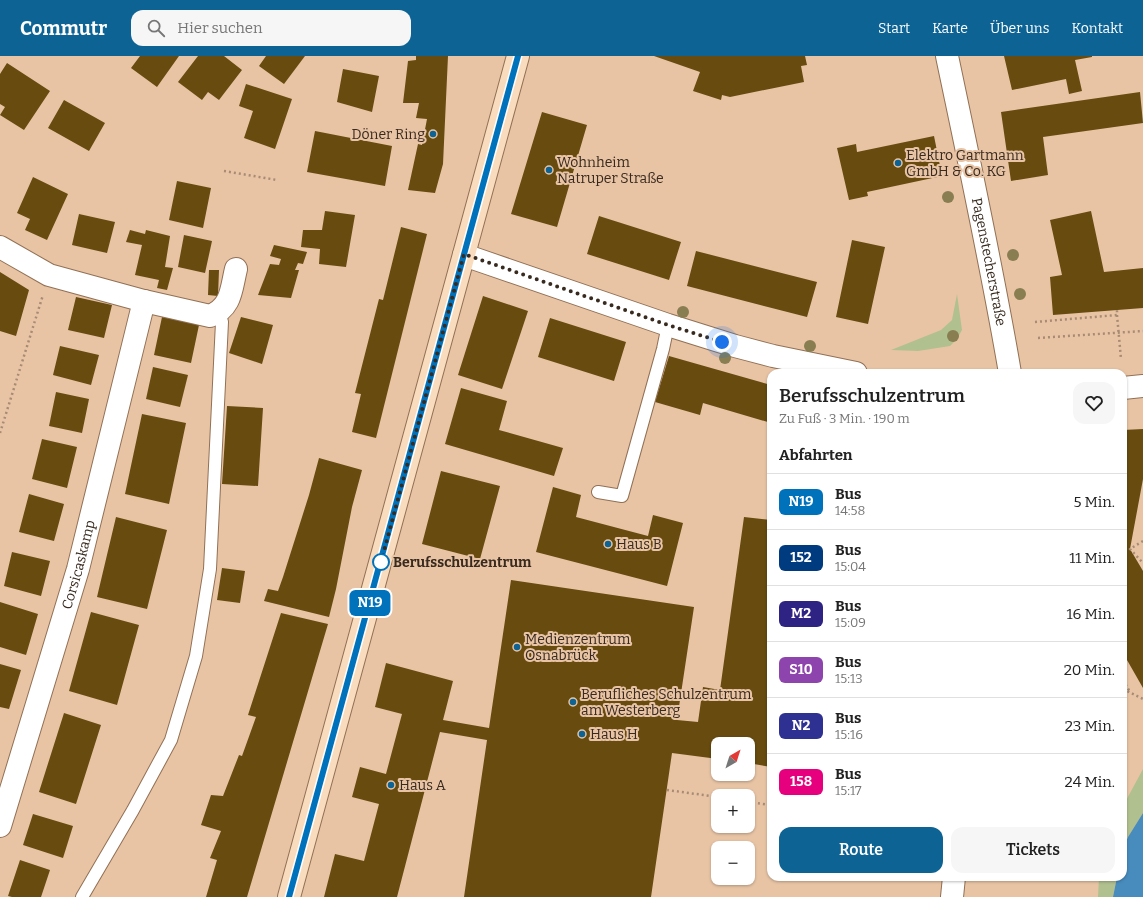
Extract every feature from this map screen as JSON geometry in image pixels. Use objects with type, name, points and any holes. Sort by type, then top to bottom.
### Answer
[{"type":"main road","points":[[289,897],[518,56]]},
{"type":"street","name":"Pagenstecherstraße","points":[[947,56],[998,300],[1009,369]]},
{"type":"street","points":[[0,247],[49,276],[210,316],[219,312],[227,304],[236,269]]},
{"type":"street","points":[[464,254],[668,325],[773,356],[836,369]]},
{"type":"street","name":"Corsicaskamp","points":[[0,826],[78,569],[144,300]]},
{"type":"street","points":[[1127,388],[1143,386]]},
{"type":"street","points":[[952,897],[954,881]]},
{"type":"lane","points":[[82,897],[133,810],[171,740],[196,656],[210,569],[222,322],[219,312]]},
{"type":"lane","points":[[598,492],[622,496],[663,349],[668,325]]},
{"type":"path","points":[[224,171],[277,180]]},
{"type":"path","points":[[0,433],[49,276]]},
{"type":"path","points":[[1117,310],[1121,359]]},
{"type":"path","points":[[1035,322],[1117,315]]},
{"type":"path","points":[[1038,338],[1143,331]]},
{"type":"path","points":[[1143,541],[1130,549],[1143,563]]},
{"type":"path","points":[[1127,687],[1130,692]]},
{"type":"path","points":[[1127,691],[1143,699]]},
{"type":"path","points":[[667,790],[711,796]]},
{"type":"path","points":[[755,803],[767,804]]},
{"type":"green space","points":[[957,294],[962,330],[957,339],[950,346],[918,351],[891,350],[941,330],[952,320]]},
{"type":"green space","points":[[1143,769],[1143,813],[1127,839],[1127,799]]},
{"type":"green space","points":[[1099,881],[1116,881],[1113,897],[1098,897]]},
{"type":"water","points":[[1143,813],[1143,897],[1113,897],[1116,881],[1127,881],[1128,837]]},
{"type":"building","points":[[140,56],[179,56],[157,87],[131,68]]},
{"type":"building","points":[[198,56],[224,56],[242,70],[219,100],[208,92],[202,100],[178,82]]},
{"type":"building","points":[[266,56],[305,56],[284,84],[259,66]]},
{"type":"building","points":[[416,56],[448,56],[443,164],[435,193],[408,190],[418,144],[422,145],[427,119],[416,118],[419,103],[403,103],[408,61],[416,60]]},
{"type":"building","points":[[654,56],[805,56],[807,65],[801,66],[804,82],[730,97],[722,95],[721,100],[693,91],[700,72]]},
{"type":"building","points":[[1004,56],[1092,57],[1075,60],[1082,91],[1069,94],[1066,79],[1012,90]]},
{"type":"building","points":[[7,63],[50,91],[24,130],[0,115],[5,107],[0,104],[0,74]]},
{"type":"building","points":[[343,69],[379,76],[372,112],[337,102]]},
{"type":"building","points":[[246,84],[292,99],[275,149],[244,138],[253,111],[239,106]]},
{"type":"building","points":[[1140,92],[1143,123],[1043,137],[1048,175],[1011,181],[1001,112]]},
{"type":"building","points":[[64,100],[105,123],[89,151],[48,128]]},
{"type":"building","name":"Wohnheim Natruper Straße","points":[[542,112],[587,125],[557,227],[511,214]]},
{"type":"building","points":[[315,131],[392,146],[385,186],[307,172]]},
{"type":"building","points":[[934,136],[942,176],[867,192],[868,196],[849,200],[837,148],[856,144],[857,152]]},
{"type":"building","points":[[33,177],[68,194],[47,240],[25,230],[30,219],[17,213]]},
{"type":"building","points":[[177,181],[211,188],[203,228],[169,220]]},
{"type":"building","points":[[325,211],[355,215],[346,267],[319,264],[320,249],[301,247],[303,230],[322,230]]},
{"type":"building","points":[[1091,211],[1104,272],[1143,268],[1143,308],[1053,315],[1050,277],[1062,275],[1050,220]]},
{"type":"building","points":[[79,214],[115,222],[107,253],[72,245]]},
{"type":"building","points":[[599,216],[681,242],[669,280],[587,254]]},
{"type":"building","points":[[401,227],[427,234],[376,438],[352,432],[361,394],[355,393],[379,299],[383,300]]},
{"type":"building","points":[[130,230],[145,234],[146,230],[170,236],[165,267],[173,268],[167,290],[157,288],[159,280],[135,275],[142,245],[126,242]]},
{"type":"building","points":[[184,235],[212,241],[205,273],[178,267]]},
{"type":"building","points":[[852,240],[885,247],[868,324],[836,317]]},
{"type":"building","points":[[274,245],[307,252],[303,264],[298,263],[295,270],[299,270],[291,298],[258,295],[270,264],[279,265],[281,259],[270,256]]},
{"type":"building","points":[[696,251],[817,282],[807,317],[687,286]]},
{"type":"building","points":[[209,270],[219,270],[218,296],[208,295]]},
{"type":"building","points":[[0,272],[29,290],[16,336],[0,331]]},
{"type":"building","points":[[483,296],[528,311],[502,389],[458,375]]},
{"type":"building","points":[[76,297],[112,305],[104,338],[68,330]]},
{"type":"building","points":[[162,317],[199,325],[191,363],[154,355]]},
{"type":"building","points":[[241,317],[273,325],[262,364],[229,353]]},
{"type":"building","points":[[550,318],[626,342],[614,381],[538,357]]},
{"type":"building","points":[[60,346],[99,355],[91,385],[53,375]]},
{"type":"building","points":[[669,356],[767,384],[767,422],[703,403],[700,415],[655,402]]},
{"type":"building","points":[[153,367],[188,375],[180,407],[146,399]]},
{"type":"building","points":[[461,388],[507,401],[499,430],[563,448],[554,476],[445,444]]},
{"type":"building","points":[[56,392],[89,399],[82,433],[49,426]]},
{"type":"building","points":[[227,406],[263,408],[258,486],[222,484]]},
{"type":"building","points":[[142,414],[186,423],[169,504],[125,494]]},
{"type":"building","points":[[1143,429],[1143,479],[1130,549],[1143,571],[1143,688],[1127,660],[1127,430]]},
{"type":"building","points":[[42,439],[77,447],[67,488],[32,479]]},
{"type":"building","points":[[319,458],[362,470],[352,507],[329,617],[264,601],[268,589],[278,591],[309,495]]},
{"type":"building","points":[[441,471],[500,486],[480,559],[422,544]]},
{"type":"building","name":"Haus B","points":[[553,487],[581,495],[576,517],[648,536],[653,515],[683,523],[667,586],[536,552]]},
{"type":"building","points":[[29,494],[64,504],[54,541],[19,532]]},
{"type":"building","points":[[116,517],[167,530],[147,609],[97,597]]},
{"type":"building","name":"Haus H","points":[[744,517],[767,520],[767,766],[755,764],[755,737],[711,737],[711,758],[672,753],[651,897],[464,897],[487,740],[440,732],[397,897],[324,897],[335,854],[364,861],[379,804],[352,797],[360,767],[386,774],[402,714],[375,707],[386,663],[453,681],[443,720],[489,728],[511,580],[694,607],[677,720],[698,722],[703,687],[720,690]]},
{"type":"building","points":[[12,552],[50,561],[41,596],[4,586]]},
{"type":"building","points":[[222,568],[245,571],[240,603],[217,600]]},
{"type":"building","points":[[0,602],[38,614],[26,655],[0,647]]},
{"type":"building","points":[[91,612],[139,625],[117,705],[69,691]]},
{"type":"building","points":[[281,613],[328,624],[247,897],[206,897],[217,860],[210,858],[221,831],[201,825],[211,795],[223,796],[239,755],[242,756],[256,717],[248,715]]},
{"type":"building","points":[[0,664],[21,670],[9,709],[0,707]]},
{"type":"building","points":[[64,713],[101,725],[76,804],[39,792]]},
{"type":"building","points":[[33,814],[73,826],[63,858],[23,845]]},
{"type":"building","points":[[20,860],[50,870],[41,897],[8,896]]},
{"type":"bus line","name":"N19","points":[[289,897],[377,577],[477,202],[518,56]]},
{"type":"place","name":"Döner Ring","points":[[433,134]]},
{"type":"place","name":"Elektro Gartmann GmbH & Co. KG","points":[[898,163]]},
{"type":"place","name":"Wohnheim Natruper Straße","points":[[549,170]]},
{"type":"place","name":"Haus B","points":[[608,544]]},
{"type":"place","name":"Berufsschulzentrum","points":[[381,562]]},
{"type":"place","name":"Medienzentrum Osnabrück","points":[[517,647]]},
{"type":"place","name":"Berufliches Schulzentrum am Westerberg","points":[[573,702]]},
{"type":"place","name":"Haus H","points":[[582,734]]},
{"type":"place","name":"Haus A","points":[[391,785]]},
{"type":"route","points":[[381,562],[464,254],[668,325],[722,342]]}]
